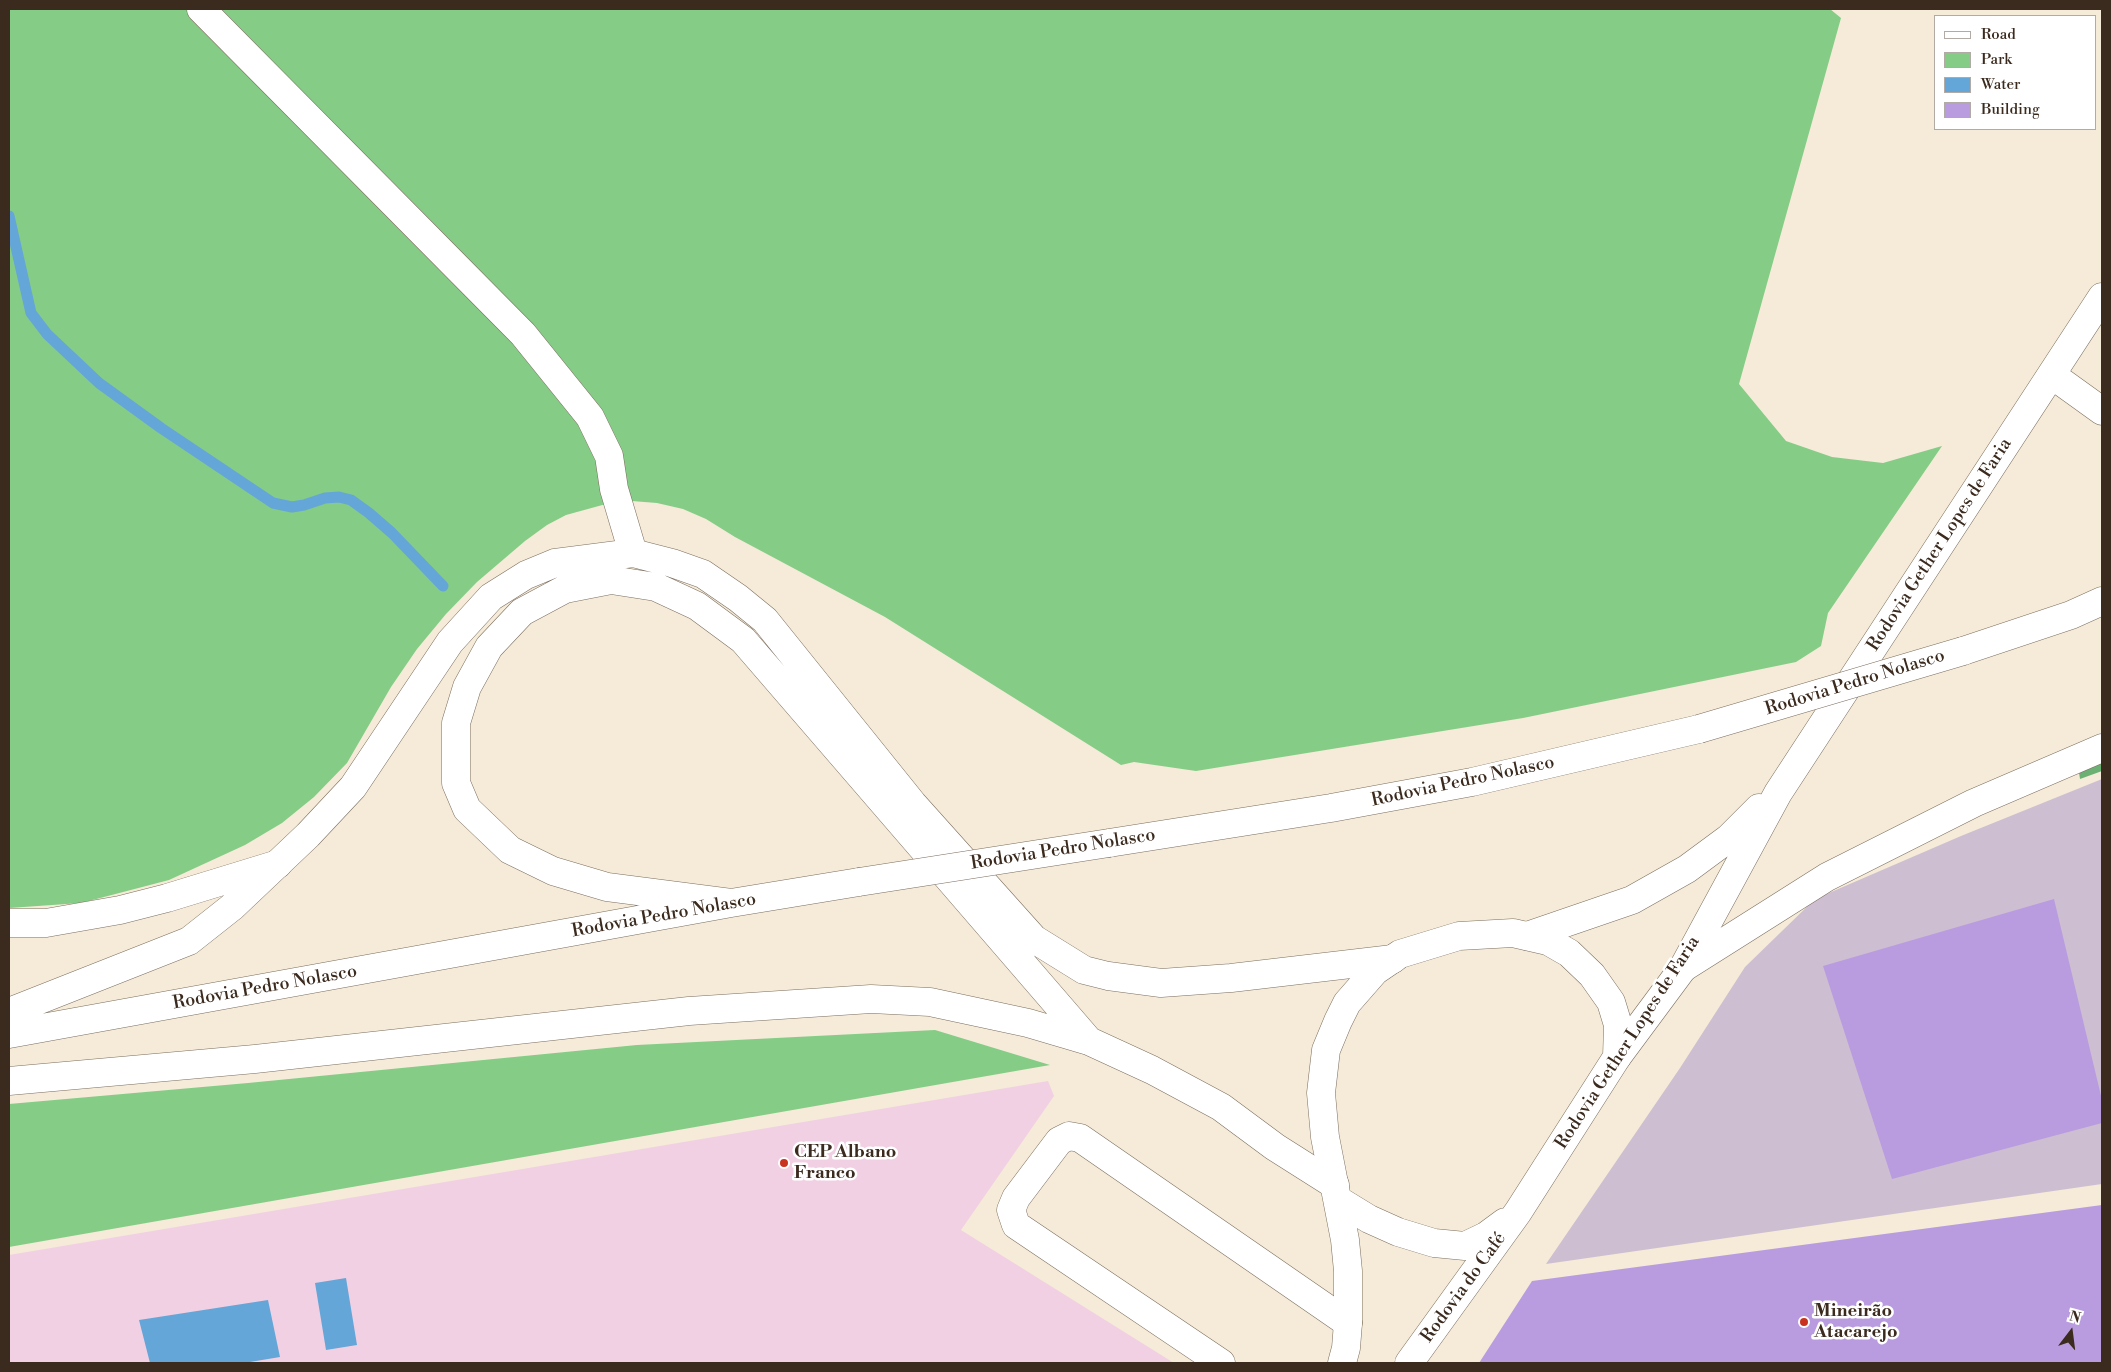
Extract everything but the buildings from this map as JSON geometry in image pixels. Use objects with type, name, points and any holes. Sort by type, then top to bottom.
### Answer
[{"type":"main road","points":[[201,9],[522,334],[590,417],[609,456],[614,490],[633,553]]},
{"type":"main road","name":"Rodovia Gether Lopes de Faria","points":[[1518,1212],[1617,1058],[1682,968],[1778,793],[2102,297]]},
{"type":"main road","points":[[2052,375],[2102,411]]},
{"type":"main road","points":[[9,1012],[189,940],[232,907],[278,864],[353,787],[450,642],[491,597],[526,575],[555,563],[633,553],[672,563],[703,574],[765,620],[913,804],[1034,939],[1084,970],[1108,976],[1161,983],[1231,978],[1393,959]]},
{"type":"main road","points":[[732,903],[607,886],[553,871],[510,850],[468,809],[456,783],[456,723],[467,687],[488,647],[522,612],[565,589],[611,580],[656,587],[697,606],[742,640],[1089,1041]]},
{"type":"main road","name":"Rodovia Pedro Nolasco","points":[[9,1034],[732,903],[1332,808],[1472,782],[1699,729],[1963,651],[2071,615],[2102,601]]},
{"type":"main road","points":[[1682,968],[1826,877],[1974,803],[2102,748]]},
{"type":"main road","name":"Rodovia Gether Lopes de Faria","points":[[1527,936],[1632,900],[1687,869],[1729,838],[1756,811],[1778,793]]},
{"type":"main road","points":[[9,923],[46,923],[120,910],[167,898],[278,864]]},
{"type":"main road","points":[[1342,1363],[1346,1348],[1348,1323],[1348,1271],[1336,1192],[1325,1137],[1321,1093],[1326,1050],[1347,1003],[1375,971],[1400,954],[1459,936],[1513,933],[1548,941],[1569,953],[1592,975],[1611,1002],[1618,1025],[1617,1058]]},
{"type":"main road","points":[[9,1080],[255,1059],[689,1011],[871,999],[930,1002],[1028,1023],[1089,1041],[1152,1070],[1221,1108],[1336,1192],[1369,1219],[1398,1232],[1434,1243],[1465,1246],[1486,1236],[1518,1212]]},
{"type":"main road","points":[[1221,1363],[1016,1225],[1011,1210],[1016,1198],[1059,1141],[1069,1136],[1080,1138],[1348,1323]]},
{"type":"main road","name":"Rodovia do Café","points":[[1410,1363],[1518,1212]]},
{"type":"shaded area","points":[[2102,779],[2102,1184],[1546,1264],[1680,1068],[1745,967],[1815,899],[1961,836]]},
{"type":"shaded area","name":"CEP Albano Franco","points":[[1048,1081],[1054,1096],[961,1230],[1174,1363],[9,1363],[9,1255]]},
{"type":"green space","points":[[9,9],[1830,9],[1841,18],[1739,384],[1786,441],[1832,457],[1883,463],[1942,446],[1828,613],[1821,646],[1796,662],[1523,718],[1196,771],[1134,762],[1121,765],[885,617],[735,537],[706,519],[683,509],[657,503],[632,501],[606,504],[566,515],[547,525],[477,582],[446,614],[417,649],[391,687],[347,763],[314,797],[282,823],[245,845],[169,880],[81,903],[9,908]]},
{"type":"green space","points":[[2102,754],[2102,771],[2080,779],[2078,766]]},
{"type":"green space","points":[[935,1030],[1050,1065],[9,1247],[9,1104],[637,1045]]},
{"type":"water","points":[[346,1278],[357,1345],[326,1350],[315,1283]]},
{"type":"water","points":[[268,1300],[280,1357],[244,1363],[150,1363],[139,1320]]},
{"type":"waterway","points":[[9,216],[31,313],[47,334],[99,383],[161,428],[273,503],[292,507],[325,498],[339,497],[351,500],[392,533],[443,586]]},
{"type":"place","name":"CEP Albano Franco","points":[[784,1163]]},
{"type":"place","name":"Mineirão Atacarejo","points":[[1804,1322]]}]
